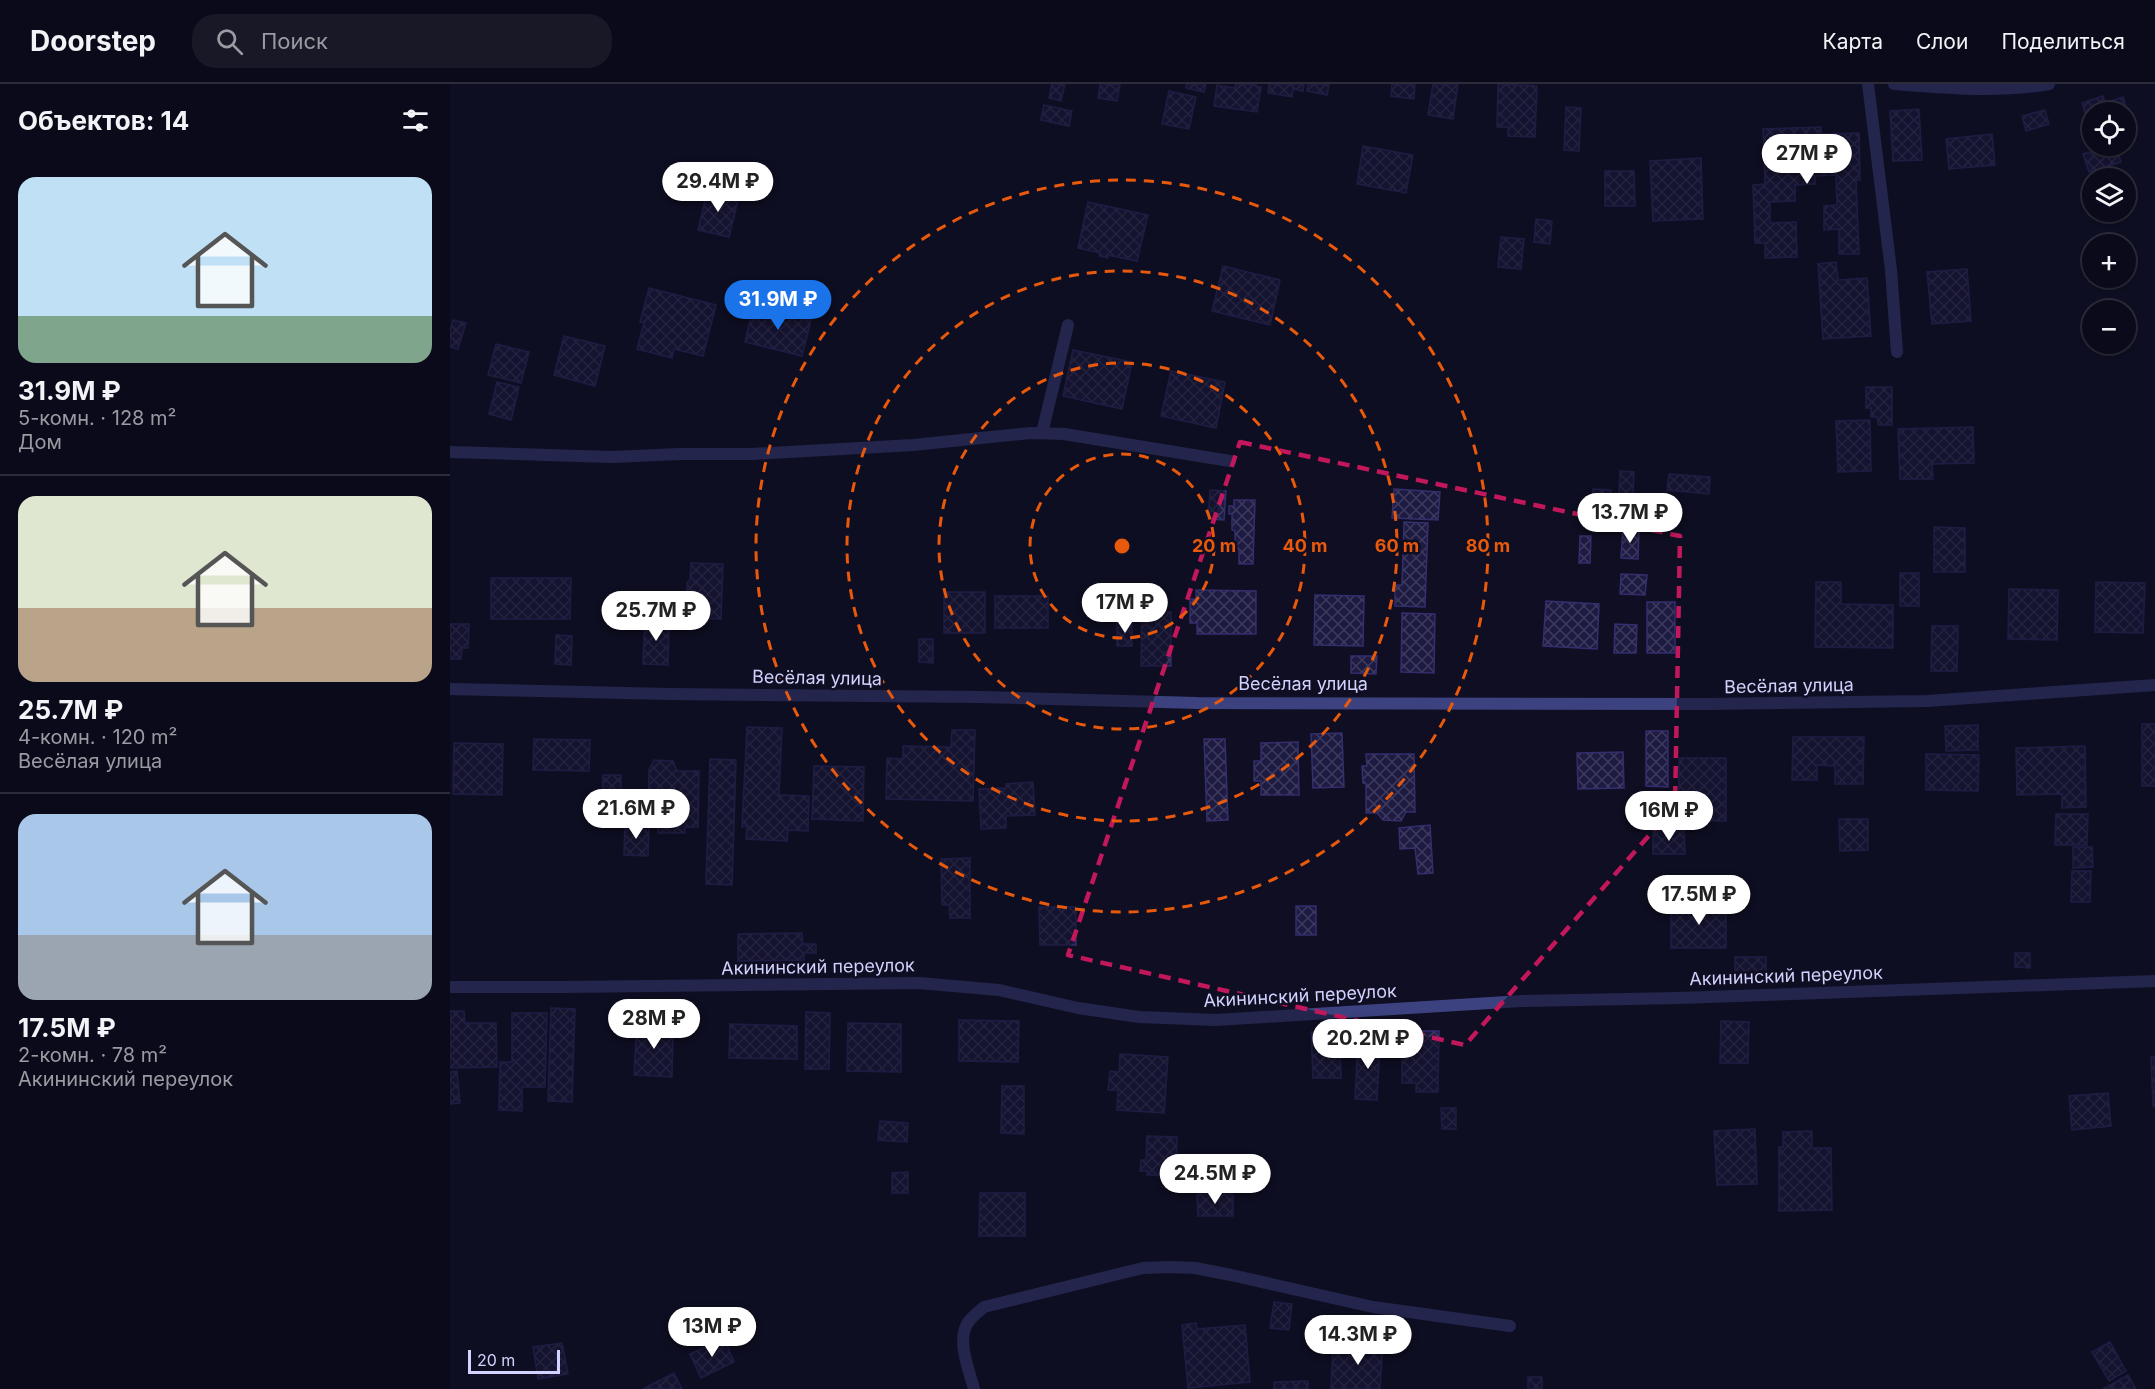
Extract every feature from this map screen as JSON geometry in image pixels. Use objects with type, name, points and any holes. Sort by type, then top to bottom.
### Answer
[{"type":"street","points":[[1868,84],[1891,270],[1898,352]]},
{"type":"street","points":[[1894,84],[1981,89],[2020,88],[2049,84]]},
{"type":"street","points":[[1042,433],[1068,325]]},
{"type":"street","points":[[450,452],[611,457],[751,454],[913,445],[1001,435],[1042,433],[1065,434],[1230,460]]},
{"type":"street","name":"Весёлая улица","points":[[450,689],[980,697],[1197,703],[1706,704],[1927,701],[2155,685]]},
{"type":"street","name":"Акининский переулок","points":[[450,987],[920,983],[999,990],[1078,1008],[1139,1017],[1216,1020],[1522,1001],[1679,998],[2155,981]]},
{"type":"street","points":[[974,1389],[964,1340],[966,1325],[984,1306],[1143,1268],[1195,1268],[1364,1306],[1510,1326]]},
{"type":"highlighted area","points":[[1240,442],[1680,536],[1675,806],[1465,1045],[1068,955]]},
{"type":"building","points":[[1052,84],[1065,84],[1061,101],[1049,98]]},
{"type":"building","points":[[1100,84],[1120,84],[1117,101],[1098,98]]},
{"type":"building","points":[[1187,84],[1206,84],[1204,92],[1186,88]]},
{"type":"building","points":[[1236,84],[1256,84],[1261,87],[1257,112],[1214,106],[1217,85],[1235,88]]},
{"type":"building","points":[[1269,84],[1304,84],[1303,91],[1293,89],[1292,97],[1268,93]]},
{"type":"building","points":[[1308,84],[1329,84],[1327,95],[1307,91]]},
{"type":"building","points":[[1392,84],[1415,84],[1414,99],[1391,96]]},
{"type":"building","points":[[1433,84],[1458,84],[1453,119],[1428,115]]},
{"type":"building","points":[[1498,84],[1537,86],[1535,137],[1508,136],[1508,127],[1497,127]]},
{"type":"building","points":[[1169,91],[1196,97],[1189,129],[1162,124]]},
{"type":"building","points":[[2103,96],[2105,102],[2085,102]]},
{"type":"building","points":[[2123,97],[2124,102],[2108,102]]},
{"type":"building","points":[[1044,105],[1072,111],[1069,126],[1041,120]]},
{"type":"building","points":[[1566,107],[1581,108],[1579,151],[1564,150]]},
{"type":"building","points":[[1919,109],[1922,160],[1893,161],[1890,111]]},
{"type":"building","points":[[2045,110],[2049,124],[2026,131],[2022,116]]},
{"type":"building","points":[[1821,127],[1821,134],[1859,133],[1860,180],[1856,180],[1859,254],[1839,254],[1839,229],[1824,230],[1824,206],[1837,205],[1836,175],[1815,176],[1815,184],[1795,185],[1795,201],[1770,202],[1770,223],[1796,222],[1797,257],[1765,258],[1765,243],[1755,243],[1753,185],[1765,184],[1763,129]]},
{"type":"building","points":[[1992,134],[1995,165],[1949,169],[1946,139]]},
{"type":"building","points":[[1363,146],[1413,155],[1406,193],[1357,184]]},
{"type":"building","points":[[2084,156],[2119,156],[2121,162],[2102,168],[2088,168]]},
{"type":"building","points":[[1701,158],[1703,219],[1653,221],[1650,161]]},
{"type":"building","points":[[1605,171],[1634,171],[1635,206],[1605,206]]},
{"type":"building","points":[[708,188],[739,196],[729,237],[698,230]]},
{"type":"building","points":[[1088,202],[1148,215],[1137,261],[1108,255],[1108,258],[1099,256],[1100,253],[1078,248]]},
{"type":"building","points":[[1536,219],[1552,221],[1550,244],[1534,242]]},
{"type":"building","points":[[1501,237],[1524,239],[1521,269],[1498,267]]},
{"type":"building","points":[[1836,262],[1838,280],[1867,278],[1871,336],[1823,339],[1818,264]]},
{"type":"building","points":[[1223,266],[1280,280],[1270,325],[1212,311]]},
{"type":"building","points":[[1967,269],[1971,321],[1932,324],[1927,272]]},
{"type":"building","points":[[649,288],[716,305],[703,356],[674,349],[672,358],[637,349],[644,323],[640,322]]},
{"type":"building","points":[[753,307],[811,320],[802,356],[745,342]]},
{"type":"building","points":[[453,320],[466,323],[458,349],[450,347],[450,330]]},
{"type":"building","points":[[564,336],[605,346],[595,386],[554,375]]},
{"type":"building","points":[[496,344],[529,352],[521,383],[488,375]]},
{"type":"building","points":[[1073,350],[1132,362],[1122,409],[1063,396]]},
{"type":"building","points":[[1171,371],[1225,382],[1216,428],[1161,416]]},
{"type":"building","points":[[497,382],[519,387],[511,420],[489,414]]},
{"type":"building","points":[[1866,387],[1892,387],[1892,425],[1878,425],[1877,417],[1871,417],[1871,408],[1866,408]]},
{"type":"building","points":[[1870,420],[1871,471],[1838,472],[1836,421]]},
{"type":"building","points":[[1973,427],[1974,463],[1932,464],[1933,479],[1900,479],[1898,429]]},
{"type":"building","points":[[1620,471],[1634,472],[1633,496],[1619,495]]},
{"type":"building","points":[[1669,474],[1710,477],[1709,494],[1667,490]]},
{"type":"building","points":[[1394,489],[1440,492],[1438,520],[1392,518]]},
{"type":"building","points":[[1593,489],[1611,490],[1611,529],[1592,529]]},
{"type":"building","points":[[1210,490],[1226,491],[1224,520],[1208,519]]},
{"type":"building","points":[[1234,500],[1255,500],[1253,564],[1239,564],[1239,549],[1235,549],[1235,531],[1232,530],[1232,514],[1229,514],[1229,506],[1234,506]]},
{"type":"building","points":[[1404,522],[1428,523],[1425,607],[1395,606],[1395,585],[1402,585]]},
{"type":"building","points":[[1934,527],[1965,528],[1965,572],[1934,572]]},
{"type":"building","points":[[1623,529],[1639,530],[1638,559],[1621,558]]},
{"type":"building","points":[[1580,536],[1591,536],[1590,563],[1579,563]]},
{"type":"building","points":[[691,563],[723,564],[721,619],[690,618],[691,603],[687,600],[687,583],[690,580]]},
{"type":"building","points":[[1900,573],[1919,573],[1919,606],[1900,606]]},
{"type":"building","points":[[1621,574],[1647,575],[1645,595],[1620,594]]},
{"type":"building","points":[[491,578],[571,578],[570,619],[491,619]]},
{"type":"building","points":[[1816,582],[1841,582],[1841,604],[1893,605],[1893,648],[1815,647]]},
{"type":"building","points":[[2096,582],[2145,583],[2143,633],[2095,632]]},
{"type":"building","points":[[2009,589],[2058,590],[2057,640],[2008,639]]},
{"type":"building","points":[[1196,590],[1256,591],[1256,634],[1197,634],[1197,623],[1190,623],[1190,599],[1196,599]]},
{"type":"building","points":[[944,592],[985,592],[985,633],[944,633]]},
{"type":"building","points":[[1315,595],[1364,596],[1363,646],[1314,645]]},
{"type":"building","points":[[995,596],[1048,596],[1048,628],[995,628]]},
{"type":"building","points":[[1546,601],[1599,604],[1597,649],[1543,646]]},
{"type":"building","points":[[1647,602],[1675,602],[1675,653],[1647,653]]},
{"type":"building","points":[[1142,611],[1171,612],[1171,666],[1141,666]]},
{"type":"building","points":[[1402,613],[1435,614],[1434,673],[1401,672]]},
{"type":"building","points":[[645,618],[669,619],[668,665],[643,664]]},
{"type":"building","points":[[1132,621],[1132,646],[1117,646],[1117,622]]},
{"type":"building","points":[[450,624],[469,624],[468,648],[462,648],[461,659],[450,659]]},
{"type":"building","points":[[1615,624],[1637,625],[1636,653],[1614,653]]},
{"type":"building","points":[[1932,626],[1958,626],[1957,671],[1931,671]]},
{"type":"building","points":[[556,635],[572,636],[571,665],[555,664]]},
{"type":"building","points":[[919,639],[933,639],[933,663],[919,662]]},
{"type":"building","points":[[1351,656],[1377,656],[1376,674],[1351,673]]},
{"type":"building","points":[[2142,724],[2155,724],[2155,786],[2142,786]]},
{"type":"building","points":[[1978,725],[1978,750],[1946,751],[1945,726]]},
{"type":"building","points":[[747,727],[782,728],[779,795],[809,796],[808,831],[788,830],[787,841],[746,839],[747,825],[742,827]]},
{"type":"building","points":[[952,730],[975,730],[973,801],[886,799],[887,758],[903,759],[903,746],[951,747]]},
{"type":"building","points":[[1646,731],[1668,731],[1668,787],[1646,786]]},
{"type":"building","points":[[1342,733],[1344,787],[1313,788],[1311,734]]},
{"type":"building","points":[[1793,737],[1864,737],[1863,784],[1835,784],[1835,766],[1817,765],[1817,780],[1792,780]]},
{"type":"building","points":[[534,739],[590,740],[589,771],[533,770]]},
{"type":"building","points":[[1204,739],[1225,739],[1228,820],[1207,821]]},
{"type":"building","points":[[1298,742],[1299,795],[1261,795],[1261,781],[1254,781],[1254,761],[1261,761],[1261,743]]},
{"type":"building","points":[[454,743],[503,744],[502,795],[453,794]]},
{"type":"building","points":[[2085,746],[2086,807],[2062,808],[2062,794],[2017,795],[2016,748]]},
{"type":"building","points":[[1623,752],[1624,788],[1578,789],[1577,753]]},
{"type":"building","points":[[1366,754],[1414,754],[1415,812],[1406,812],[1401,821],[1383,820],[1377,813],[1366,813],[1366,784],[1363,783],[1362,766],[1367,766]]},
{"type":"building","points":[[1926,754],[1979,755],[1978,791],[1926,790]]},
{"type":"building","points":[[1679,758],[1726,758],[1726,821],[1679,821]]},
{"type":"building","points":[[710,759],[736,760],[732,885],[706,884]]},
{"type":"building","points":[[654,760],[673,761],[677,771],[699,771],[698,827],[685,827],[685,833],[658,833],[658,822],[648,821],[649,770]]},
{"type":"building","points":[[814,766],[864,767],[863,821],[812,819]]},
{"type":"building","points":[[603,775],[621,775],[621,795],[624,795],[623,809],[602,809]]},
{"type":"building","points":[[1033,782],[1035,815],[1006,816],[1006,828],[981,829],[979,789],[1006,788],[1006,784]]},
{"type":"building","points":[[2056,814],[2088,814],[2087,845],[2055,845]]},
{"type":"building","points":[[1839,819],[1868,819],[1868,850],[1840,851]]},
{"type":"building","points":[[625,824],[649,825],[648,856],[624,855]]},
{"type":"building","points":[[1430,825],[1433,873],[1418,874],[1415,848],[1400,849],[1399,828]]},
{"type":"building","points":[[1653,830],[1684,830],[1685,854],[1653,854]]},
{"type":"building","points":[[2073,847],[2092,847],[2093,867],[2073,868]]},
{"type":"building","points":[[970,858],[970,918],[950,918],[949,905],[942,905],[941,859]]},
{"type":"building","points":[[2072,871],[2091,871],[2090,902],[2071,902]]},
{"type":"building","points":[[1726,904],[1726,948],[1671,948],[1671,905]]},
{"type":"building","points":[[1296,906],[1316,906],[1316,935],[1296,935]]},
{"type":"building","points":[[1039,907],[1076,907],[1076,945],[1040,945]]},
{"type":"building","points":[[802,933],[803,944],[816,944],[816,953],[804,953],[804,960],[738,961],[738,934]]},
{"type":"building","points":[[2015,953],[2030,953],[2030,968],[2015,967]]},
{"type":"building","points":[[1735,957],[1766,957],[1766,976],[1735,976]]},
{"type":"building","points":[[551,1008],[575,1009],[572,1102],[548,1101]]},
{"type":"building","points":[[450,1011],[464,1011],[465,1023],[496,1023],[497,1067],[450,1068]]},
{"type":"building","points":[[806,1012],[830,1013],[829,1069],[805,1069]]},
{"type":"building","points":[[512,1013],[547,1013],[545,1087],[522,1087],[522,1111],[499,1110],[500,1062],[512,1062]]},
{"type":"building","points":[[959,1020],[1019,1021],[1018,1062],[959,1061]]},
{"type":"building","points":[[1721,1021],[1749,1022],[1748,1063],[1720,1063]]},
{"type":"building","points":[[637,1023],[673,1024],[672,1077],[634,1075]]},
{"type":"building","points":[[848,1023],[901,1024],[901,1072],[847,1071]]},
{"type":"building","points":[[730,1024],[797,1026],[797,1059],[729,1058]]},
{"type":"building","points":[[1416,1031],[1439,1031],[1438,1092],[1416,1092],[1416,1083],[1402,1083],[1402,1043],[1416,1043]]},
{"type":"building","points":[[1311,1032],[1339,1032],[1341,1078],[1313,1078]]},
{"type":"building","points":[[1358,1040],[1380,1041],[1377,1100],[1355,1099]]},
{"type":"building","points":[[1120,1054],[1168,1057],[1164,1113],[1117,1110],[1118,1090],[1108,1090],[1110,1071],[1119,1072]]},
{"type":"building","points":[[2151,1057],[2155,1057],[2155,1106],[2153,1106]]},
{"type":"building","points":[[457,1071],[460,1103],[450,1104],[450,1072]]},
{"type":"building","points":[[1002,1086],[1024,1086],[1024,1134],[1001,1133]]},
{"type":"building","points":[[2108,1093],[2111,1126],[2072,1130],[2069,1096]]},
{"type":"building","points":[[1441,1108],[1456,1108],[1456,1129],[1442,1129]]},
{"type":"building","points":[[880,1121],[908,1123],[907,1142],[878,1140]]},
{"type":"building","points":[[1755,1129],[1757,1184],[1717,1185],[1714,1131]]},
{"type":"building","points":[[1812,1131],[1812,1148],[1831,1148],[1832,1210],[1779,1211],[1779,1147],[1783,1147],[1783,1132]]},
{"type":"building","points":[[1147,1136],[1177,1137],[1176,1176],[1147,1175],[1147,1171],[1140,1171],[1141,1160],[1146,1160]]},
{"type":"building","points":[[908,1172],[908,1193],[892,1193],[892,1173]]},
{"type":"building","points":[[980,1193],[1025,1193],[1025,1236],[979,1236]]},
{"type":"building","points":[[1197,1194],[1233,1194],[1233,1216],[1198,1216]]},
{"type":"building","points":[[1274,1302],[1292,1304],[1289,1330],[1270,1328]]},
{"type":"building","points":[[1196,1323],[1197,1329],[1245,1325],[1250,1382],[1188,1388],[1182,1325]]},
{"type":"building","points":[[1359,1337],[1383,1339],[1380,1389],[1331,1389],[1333,1347],[1358,1349]]},
{"type":"building","points":[[724,1338],[734,1362],[701,1378],[690,1354]]},
{"type":"building","points":[[2110,1342],[2126,1371],[2109,1381],[2092,1352]]},
{"type":"building","points":[[562,1343],[568,1374],[538,1379],[533,1347]]},
{"type":"building","points":[[674,1373],[682,1389],[643,1389]]},
{"type":"building","points":[[2128,1375],[2136,1389],[2103,1389]]},
{"type":"building","points":[[1528,1377],[1542,1377],[1542,1389],[1528,1389]]},
{"type":"building","points":[[1308,1381],[1308,1389],[1274,1389],[1274,1382]]}]
